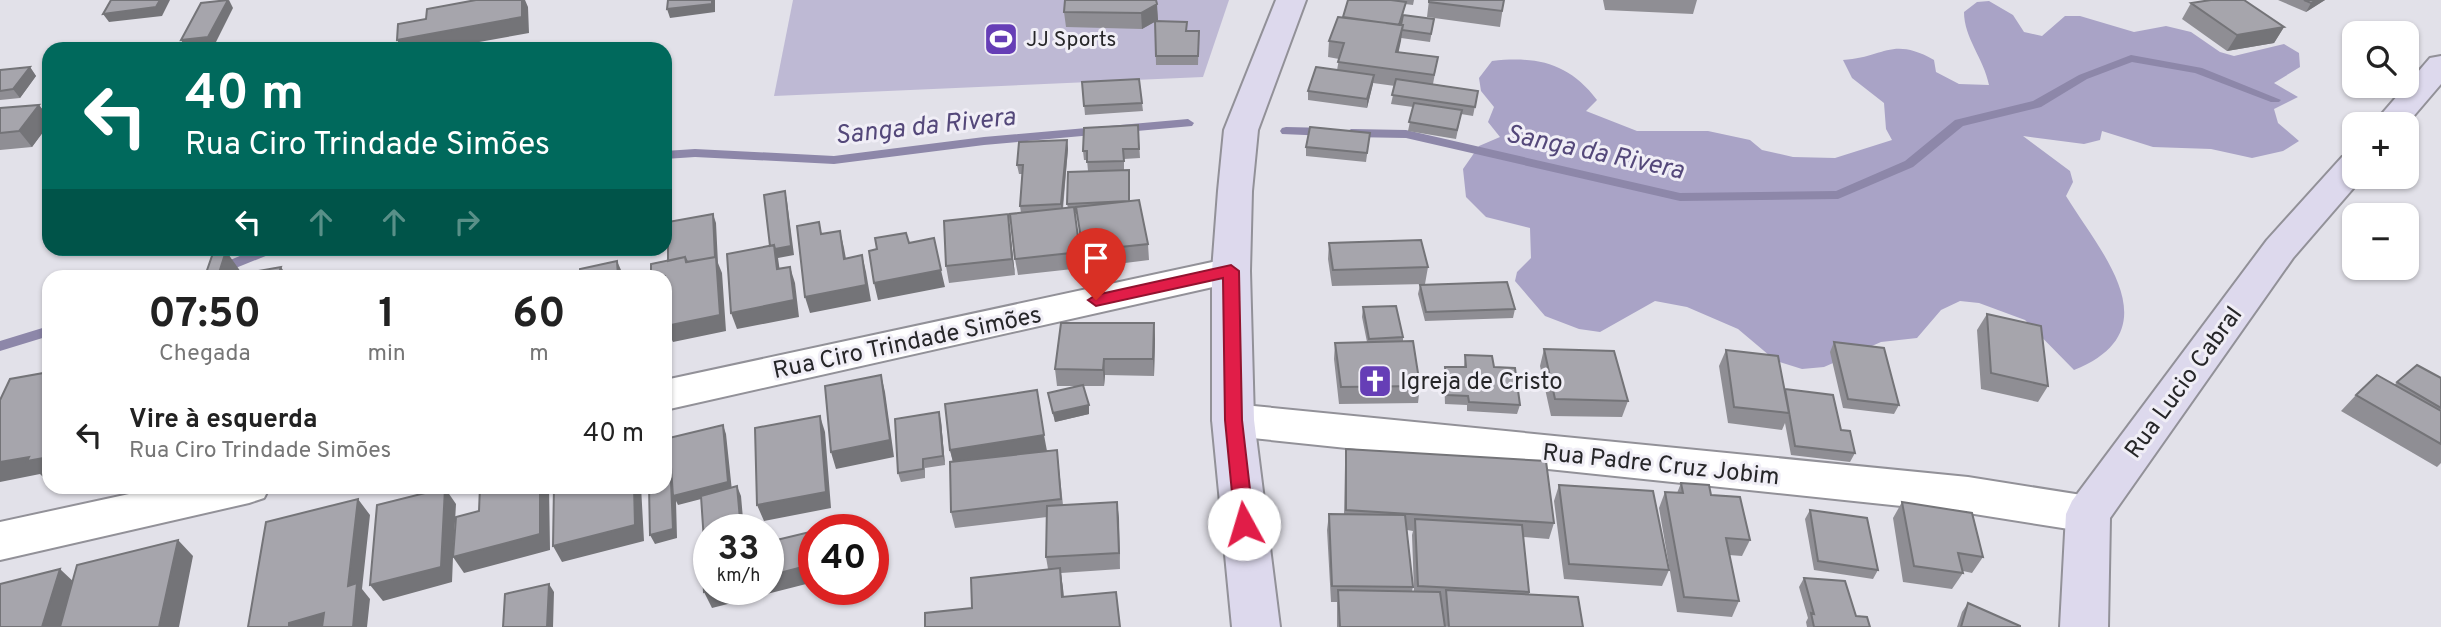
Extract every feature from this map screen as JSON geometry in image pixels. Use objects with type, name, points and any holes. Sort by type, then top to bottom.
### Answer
[{"type":"street","points":[[1256,627],[1233,420],[1231,271],[1241,130],[1291,0]]},
{"type":"street","points":[[2400,112],[2441,65]]},
{"type":"street","name":"Rua Lucio Cabral","points":[[2088,514],[2280,249],[2342,179]]},
{"type":"street","name":"Rua Ciro Trindade Simões","points":[[672,393],[1231,271]]},
{"type":"street","name":"Rua Padre Cruz Jobim","points":[[1233,420],[1968,495],[2088,514]]},
{"type":"street","points":[[0,541],[213,494]]},
{"type":"street","points":[[2084,627],[2088,514]]},
{"type":"shaded area","name":"JJ Sports","points":[[793,0],[1229,0],[1203,77],[774,96]]},
{"type":"shaded area","points":[[1989,1],[2013,15],[2024,32],[2042,36],[2065,16],[2080,16],[2134,32],[2166,26],[2191,32],[2220,52],[2234,56],[2284,44],[2299,53],[2300,67],[2274,83],[2298,97],[2274,109],[2278,123],[2299,141],[2283,151],[2252,158],[2211,149],[2153,147],[2102,131],[2100,140],[2084,144],[2023,136],[2070,171],[2073,182],[2066,196],[2110,266],[2120,289],[2124,312],[2119,334],[2104,353],[2074,370],[2025,320],[1979,303],[1960,301],[1941,310],[1917,338],[1881,342],[1824,367],[1802,369],[1776,361],[1738,329],[1687,307],[1655,301],[1600,332],[1579,329],[1545,316],[1515,281],[1517,272],[1531,258],[1530,228],[1486,217],[1466,197],[1463,169],[1479,146],[1500,137],[1488,122],[1494,107],[1481,91],[1479,78],[1492,61],[1538,61],[1563,70],[1586,87],[1597,100],[1586,111],[1637,131],[1708,131],[1750,140],[1762,150],[1793,157],[1835,158],[1892,140],[1886,129],[1884,103],[1852,78],[1843,60],[1888,50],[1907,50],[1934,60],[1936,72],[1959,84],[1989,85],[1967,31],[1964,12],[1977,2]]},
{"type":"building","points":[[111,0],[160,0],[156,7],[103,14]]},
{"type":"building","points":[[228,0],[208,37],[181,40],[201,3]]},
{"type":"building","points":[[476,0],[522,0],[522,17],[397,40],[398,24],[426,19],[427,9]]},
{"type":"building","points":[[668,0],[712,0],[712,4],[667,9]]},
{"type":"building","points":[[1065,0],[1156,0],[1157,4],[1141,13],[1064,12]]},
{"type":"building","points":[[1348,0],[1406,2],[1399,25],[1343,17]]},
{"type":"building","points":[[1429,0],[1504,0],[1502,11]]},
{"type":"building","points":[[2244,0],[2284,27],[2237,35],[2191,3]]},
{"type":"building","points":[[1403,15],[1434,19],[1431,34],[1402,30]]},
{"type":"building","points":[[1338,17],[1403,25],[1396,52],[1438,57],[1434,75],[1338,62],[1344,43],[1329,41]]},
{"type":"building","points":[[1155,21],[1187,22],[1186,31],[1199,31],[1198,56],[1156,56]]},
{"type":"building","points":[[30,67],[13,89],[0,91],[0,70]]},
{"type":"building","points":[[1316,67],[1374,75],[1367,99],[1308,91]]},
{"type":"building","points":[[1139,79],[1142,103],[1084,106],[1082,82]]},
{"type":"building","points":[[1396,79],[1478,91],[1475,107],[1392,95]]},
{"type":"building","points":[[1414,103],[1462,110],[1457,130],[1409,122]]},
{"type":"building","points":[[39,105],[19,131],[0,133],[0,108]]},
{"type":"building","points":[[1138,125],[1139,149],[1123,149],[1124,161],[1087,162],[1087,151],[1083,151],[1084,128]]},
{"type":"building","points":[[1310,127],[1370,133],[1367,153],[1306,147]]},
{"type":"building","points":[[1067,140],[1061,204],[1020,206],[1023,165],[1017,165],[1019,142]]},
{"type":"building","points":[[1129,170],[1129,201],[1067,204],[1068,172]]},
{"type":"building","points":[[785,191],[791,246],[775,249],[774,245],[770,246],[764,195]]},
{"type":"building","points":[[1139,200],[1148,244],[1083,251],[1076,207]]},
{"type":"building","points":[[1074,207],[1080,252],[1015,259],[1010,214]]},
{"type":"building","points":[[713,214],[715,257],[687,262],[685,257],[668,261],[668,256],[672,256],[672,221]]},
{"type":"building","points":[[1008,214],[1012,259],[946,266],[944,221]]},
{"type":"building","points":[[819,222],[821,234],[840,231],[844,259],[862,255],[866,285],[805,297],[797,226]]},
{"type":"building","points":[[906,233],[909,243],[934,238],[941,270],[874,283],[869,251],[877,249],[875,238]]},
{"type":"building","points":[[1421,240],[1428,267],[1333,270],[1329,243]]},
{"type":"building","points":[[774,245],[777,269],[790,267],[794,300],[731,313],[727,254]]},
{"type":"building","points":[[212,256],[224,256],[220,270],[207,270]]},
{"type":"building","points":[[685,257],[686,262],[716,257],[720,315],[672,325],[672,270],[651,270],[651,264]]},
{"type":"building","points":[[617,261],[618,270],[580,269]]},
{"type":"building","points":[[1507,282],[1515,309],[1426,312],[1420,285]]},
{"type":"building","points":[[1396,306],[1403,337],[1369,339],[1363,307]]},
{"type":"building","points":[[1987,314],[2041,326],[2048,386],[1991,373]]},
{"type":"building","points":[[1061,323],[1154,323],[1153,359],[1104,359],[1103,370],[1055,369]]},
{"type":"building","points":[[1413,341],[1420,386],[1341,387],[1335,343]]},
{"type":"building","points":[[1834,342],[1884,348],[1899,405],[1848,399]]},
{"type":"building","points":[[1544,349],[1614,351],[1628,401],[1555,399]]},
{"type":"building","points":[[1726,350],[1778,356],[1789,413],[1734,407]]},
{"type":"building","points":[[1465,355],[1492,356],[1494,367],[1515,368],[1520,405],[1469,402],[1468,396],[1447,395],[1445,367],[1466,367]]},
{"type":"building","points":[[2417,365],[2441,378],[2441,408],[2397,382]]},
{"type":"building","points":[[42,373],[42,458],[27,461],[29,457],[0,462],[0,400],[10,379]]},
{"type":"building","points":[[881,375],[890,440],[831,452],[825,386]]},
{"type":"building","points":[[2377,375],[2441,411],[2441,444],[2356,395]]},
{"type":"building","points":[[1083,385],[1089,405],[1053,413],[1048,393]]},
{"type":"building","points":[[1785,389],[1833,395],[1841,430],[1850,431],[1855,453],[1795,446]]},
{"type":"building","points":[[1037,390],[1044,435],[950,450],[945,404]]},
{"type":"building","points":[[939,412],[943,456],[923,459],[923,469],[898,473],[895,419]]},
{"type":"building","points":[[820,416],[826,492],[757,505],[755,428]]},
{"type":"building","points":[[723,425],[728,482],[673,496],[672,437]]},
{"type":"building","points":[[1346,449],[1546,461],[1554,523],[1346,510]]},
{"type":"building","points":[[1057,450],[1061,499],[951,512],[950,462]]},
{"type":"building","points":[[1681,483],[1709,485],[1711,495],[1740,497],[1750,540],[1726,538],[1739,601],[1684,597],[1665,492],[1683,493]]},
{"type":"building","points":[[1559,485],[1653,491],[1669,570],[1569,564]]},
{"type":"building","points":[[737,486],[740,514],[702,514],[701,496]]},
{"type":"building","points":[[421,494],[445,494],[441,567],[370,585],[377,505]]},
{"type":"building","points":[[480,494],[540,494],[540,534],[453,557],[456,517],[479,511]]},
{"type":"building","points":[[554,494],[634,494],[635,525],[553,546]]},
{"type":"building","points":[[649,494],[672,494],[673,529],[650,535]]},
{"type":"building","points":[[358,499],[348,586],[357,583],[353,627],[322,627],[324,613],[289,623],[289,627],[248,627],[266,522]]},
{"type":"building","points":[[1117,502],[1119,553],[1046,557],[1047,506]]},
{"type":"building","points":[[1902,502],[1972,513],[1983,557],[1958,553],[1963,573],[1914,566]]},
{"type":"building","points":[[1810,510],[1867,518],[1878,570],[1818,561]]},
{"type":"building","points":[[1329,514],[1405,515],[1413,587],[1332,586]]},
{"type":"building","points":[[1415,519],[1522,525],[1529,592],[1418,586]]},
{"type":"building","points":[[798,535],[798,568],[784,572],[784,538]]},
{"type":"building","points":[[178,540],[159,627],[60,627],[77,565]]},
{"type":"building","points":[[1060,568],[1062,597],[1116,592],[1120,627],[925,627],[925,613],[972,608],[971,578]]},
{"type":"building","points":[[60,569],[42,627],[0,627],[0,584]]},
{"type":"building","points":[[1804,578],[1845,581],[1856,616],[1867,617],[1870,627],[1814,627],[1811,613],[1814,614]]},
{"type":"building","points":[[549,584],[547,627],[503,627],[505,594]]},
{"type":"building","points":[[1338,590],[1440,592],[1445,627],[1340,627]]},
{"type":"building","points":[[1446,590],[1578,597],[1583,627],[1449,627]]},
{"type":"building","points":[[1968,603],[2020,626],[2020,627],[1961,627]]},
{"type":"waterway","name":"Sanga da Rivera","points":[[1351,133],[1406,134],[1680,197],[1838,195],[1909,164],[1959,123],[2037,104],[2083,77],[2131,58],[2198,70],[2275,100]]},
{"type":"waterway","name":"Sanga da Rivera","points":[[672,155],[695,153],[834,160],[984,141],[1188,123]]},
{"type":"waterway","name":"Sanga da Rivera","points":[[1286,131],[1328,132]]},
{"type":"waterway","name":"Sanga da Rivera","points":[[219,270],[253,256]]},
{"type":"waterway","name":"Sanga da Rivera","points":[[0,346],[42,333]]},
{"type":"place","name":"JJ Sports","points":[[1001,39]]},
{"type":"place","name":"Igreja de Cristo","points":[[1375,381]]},
{"type":"route","points":[[1096,300],[1231,271],[1233,420],[1244,524]]}]
